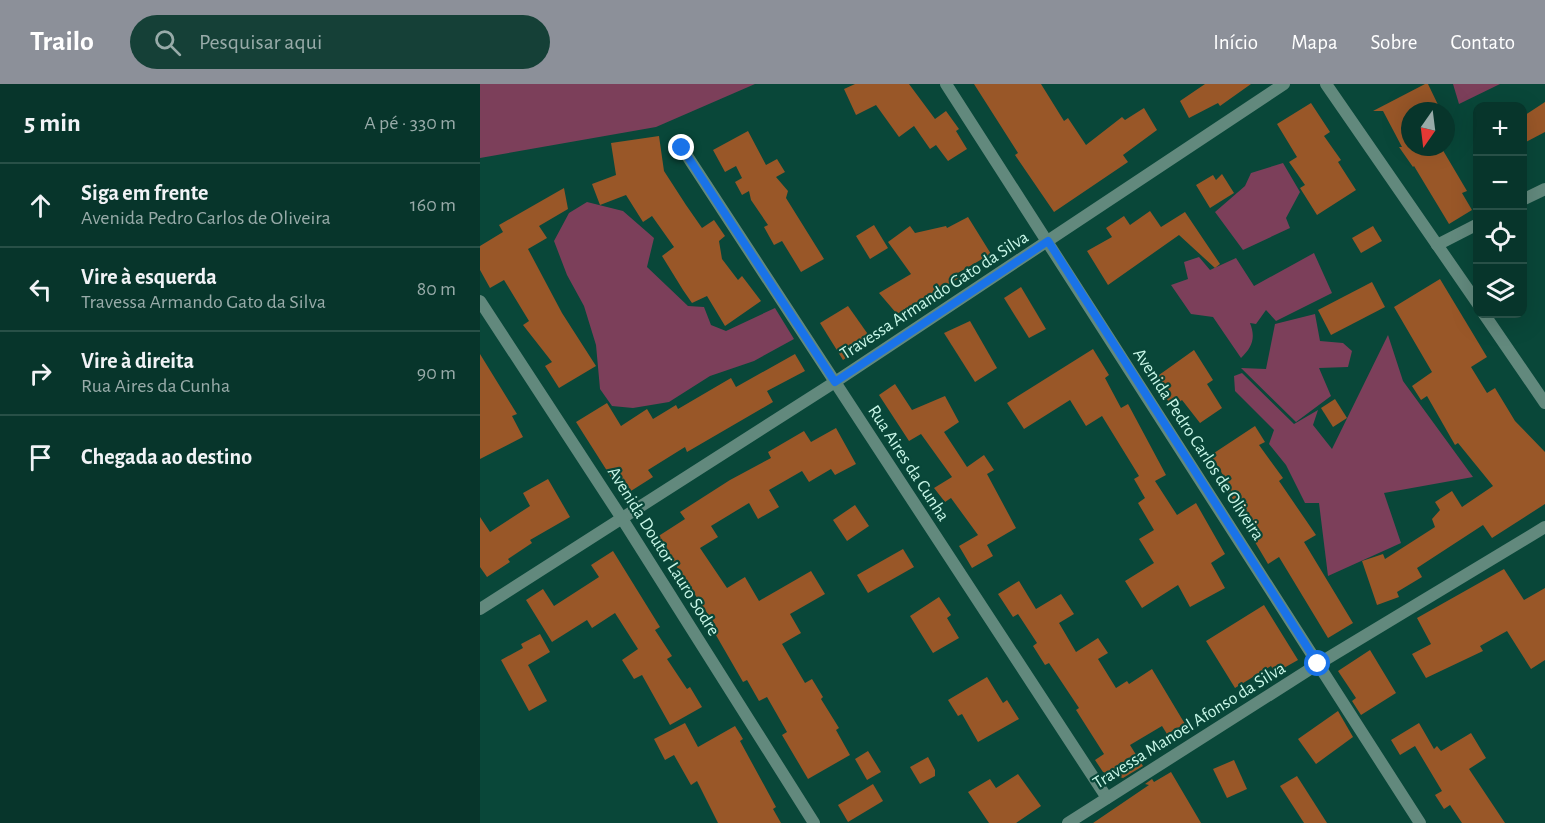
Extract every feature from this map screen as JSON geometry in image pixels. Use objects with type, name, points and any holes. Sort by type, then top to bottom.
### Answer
[{"type":"street","name":"Avenida Pedro Carlos de Oliveira","points":[[946,84],[1420,823]]},
{"type":"street","name":"Travessa Armando Gato da Silva","points":[[480,609],[835,382],[1284,84]]},
{"type":"street","points":[[1326,84],[1473,297]]},
{"type":"street","name":"Rua Aires da Cunha","points":[[682,148],[1107,798]]},
{"type":"street","points":[[1527,198],[1545,189]]},
{"type":"street","points":[[1437,245],[1473,227]]},
{"type":"street","name":"Avenida Doutor Lauro Sodre","points":[[480,301],[621,517],[814,823]]},
{"type":"street","points":[[1487,318],[1545,403]]},
{"type":"street","name":"Travessa Manoel Afonso da Silva","points":[[1068,823],[1318,664],[1545,527]]},
{"type":"shaded area","points":[[480,84],[755,84],[656,127],[480,158]]},
{"type":"shaded area","points":[[1453,84],[1500,84],[1459,104]]},
{"type":"shaded area","points":[[1283,163],[1300,192],[1286,218],[1290,228],[1243,250],[1215,212],[1245,186],[1251,173]]},
{"type":"shaded area","points":[[587,202],[623,211],[654,238],[647,267],[688,306],[704,307],[711,325],[726,331],[775,308],[794,339],[754,361],[710,376],[669,402],[633,408],[612,406],[600,389],[596,345],[584,306],[567,275],[554,241],[569,213]]},
{"type":"shaded area","points":[[1314,253],[1332,293],[1276,321],[1266,310],[1256,324],[1250,323],[1253,333],[1252,342],[1241,358],[1213,317],[1191,314],[1171,285],[1188,279],[1184,262],[1199,257],[1210,270],[1236,258],[1254,286]]},
{"type":"shaded area","points":[[1315,314],[1320,341],[1343,343],[1352,351],[1348,367],[1319,368],[1331,396],[1296,422],[1241,368],[1266,369],[1275,324]]},
{"type":"shaded area","points":[[1388,335],[1403,381],[1473,477],[1384,493],[1401,543],[1328,576],[1319,503],[1305,503],[1286,465],[1269,444],[1274,430],[1235,391],[1234,376],[1242,373],[1294,424],[1318,410],[1313,425],[1332,449]]},
{"type":"building","points":[[855,84],[909,84],[935,119],[946,111],[959,129],[956,131],[967,149],[948,161],[936,145],[930,149],[914,126],[899,137],[876,105],[856,115],[844,89]]},
{"type":"building","points":[[974,84],[1041,84],[1064,121],[1068,118],[1086,145],[1122,117],[1125,120],[1144,108],[1157,130],[1123,155],[1128,162],[1054,212],[1015,155],[1018,153]]},
{"type":"building","points":[[1205,84],[1251,84],[1220,106],[1218,103],[1189,118],[1180,101]]},
{"type":"building","points":[[1425,84],[1428,84],[1437,102],[1401,102],[1401,145],[1383,111],[1373,111]]},
{"type":"building","points":[[1545,102],[1545,132],[1527,141],[1527,114]]},
{"type":"building","points":[[1311,103],[1330,132],[1324,136],[1341,160],[1338,162],[1356,190],[1317,215],[1300,188],[1305,185],[1289,162],[1297,157],[1277,124]]},
{"type":"building","points":[[748,131],[766,165],[777,159],[785,172],[776,177],[788,191],[786,198],[824,259],[801,272],[782,241],[774,245],[764,227],[768,225],[751,200],[749,191],[742,195],[735,182],[742,178],[736,166],[725,172],[713,150]]},
{"type":"building","points":[[659,136],[664,171],[702,228],[714,220],[725,236],[719,241],[722,259],[738,280],[742,276],[761,301],[725,326],[707,296],[692,303],[683,290],[662,256],[674,247],[652,216],[643,222],[626,195],[600,205],[592,184],[616,175],[611,143]]},
{"type":"building","points":[[1405,156],[1446,156],[1467,191],[1462,193],[1472,210],[1449,224]]},
{"type":"building","points":[[1222,174],[1234,193],[1210,208],[1196,185],[1213,175],[1216,180]]},
{"type":"building","points":[[564,188],[568,209],[539,226],[547,238],[528,249],[562,313],[596,366],[559,388],[545,366],[552,362],[523,325],[529,321],[504,280],[490,288],[480,270],[480,246],[503,232],[499,225]]},
{"type":"building","points":[[1150,211],[1161,227],[1185,212],[1220,264],[1215,268],[1179,235],[1108,285],[1087,251],[1112,237],[1106,228],[1124,216],[1130,225]]},
{"type":"building","points":[[968,217],[991,254],[956,274],[959,278],[897,314],[879,293],[911,274],[888,242],[910,226],[915,233],[946,226],[947,228]]},
{"type":"building","points":[[874,225],[888,248],[870,259],[856,236]]},
{"type":"building","points":[[1373,226],[1382,241],[1361,253],[1352,238]]},
{"type":"building","points":[[1440,279],[1487,357],[1471,367],[1487,393],[1495,388],[1515,421],[1545,452],[1545,504],[1492,538],[1483,525],[1417,568],[1422,577],[1397,592],[1399,597],[1377,605],[1362,561],[1383,554],[1385,559],[1435,527],[1432,519],[1440,510],[1435,502],[1452,491],[1462,507],[1493,486],[1458,443],[1455,445],[1427,396],[1421,400],[1412,386],[1432,372],[1394,307]]},
{"type":"building","points":[[1372,282],[1385,307],[1331,335],[1318,310]]},
{"type":"building","points":[[1021,287],[1046,329],[1029,338],[1004,298]]},
{"type":"building","points":[[848,306],[872,340],[843,360],[820,323]]},
{"type":"building","points":[[970,321],[997,368],[975,382],[944,333]]},
{"type":"building","points":[[1093,349],[1109,375],[1105,378],[1121,408],[1128,404],[1166,475],[1155,481],[1177,515],[1196,503],[1225,554],[1211,563],[1225,588],[1190,607],[1178,585],[1142,608],[1125,581],[1154,563],[1139,539],[1154,530],[1138,503],[1145,498],[1134,479],[1139,476],[1102,416],[1086,426],[1070,400],[1024,429],[1007,403]]},
{"type":"building","points":[[1194,350],[1213,380],[1207,384],[1222,408],[1200,423],[1182,400],[1173,407],[1152,380]]},
{"type":"building","points":[[480,354],[517,414],[512,416],[523,437],[480,459]]},
{"type":"building","points":[[795,354],[805,371],[767,391],[773,402],[687,452],[685,447],[648,470],[653,477],[623,496],[576,422],[607,403],[621,426],[647,409],[653,419],[676,405],[678,409],[731,378],[736,387]]},
{"type":"building","points":[[895,384],[912,410],[945,396],[959,422],[944,432],[967,467],[984,455],[994,470],[987,474],[1016,528],[987,545],[993,556],[972,568],[959,546],[978,535],[951,498],[945,502],[934,488],[952,477],[921,434],[909,441],[879,395]]},
{"type":"building","points":[[1335,399],[1347,418],[1333,427],[1321,408]]},
{"type":"building","points":[[1255,426],[1265,442],[1259,445],[1283,478],[1279,481],[1316,535],[1304,542],[1353,623],[1328,638],[1279,557],[1268,564],[1252,537],[1258,533],[1218,479],[1223,475],[1211,455]]},
{"type":"building","points":[[836,428],[856,464],[835,475],[831,469],[809,482],[802,471],[769,490],[779,507],[758,519],[749,503],[711,526],[718,537],[700,548],[727,588],[745,577],[759,601],[811,571],[825,594],[790,614],[801,633],[782,644],[805,683],[812,679],[839,728],[836,730],[850,755],[808,779],[782,735],[787,732],[767,697],[759,701],[747,680],[743,682],[713,630],[717,628],[657,537],[685,519],[680,512],[730,480],[771,458],[768,452],[804,431],[811,442]]},
{"type":"building","points":[[548,479],[570,517],[530,540],[532,543],[508,559],[510,562],[487,577],[480,567],[480,517],[490,532],[530,506],[523,493]]},
{"type":"building","points":[[855,505],[869,526],[847,541],[833,520]]},
{"type":"building","points":[[903,549],[914,567],[868,593],[857,575]]},
{"type":"building","points":[[613,551],[660,627],[655,630],[672,656],[667,659],[687,689],[690,687],[702,707],[670,725],[642,675],[634,679],[622,660],[638,649],[615,613],[592,628],[587,620],[552,642],[526,600],[543,589],[554,606],[599,577],[591,565]]},
{"type":"building","points":[[1504,569],[1524,600],[1545,588],[1545,660],[1531,669],[1507,631],[1480,646],[1483,651],[1426,678],[1412,654],[1431,644],[1417,618]]},
{"type":"building","points":[[1019,581],[1036,609],[1061,594],[1074,614],[1059,623],[1076,652],[1098,638],[1108,653],[1098,659],[1116,688],[1127,681],[1129,684],[1152,669],[1185,724],[1167,734],[1162,726],[1130,745],[1143,766],[1123,778],[1103,772],[1095,760],[1104,754],[1076,710],[1079,708],[1049,663],[1045,665],[1033,646],[1037,643],[1018,614],[1013,617],[998,594]]},
{"type":"building","points":[[939,597],[951,615],[947,618],[959,638],[933,653],[910,616]]},
{"type":"building","points":[[1264,605],[1298,660],[1275,673],[1271,666],[1235,688],[1206,641]]},
{"type":"building","points":[[540,634],[550,652],[528,665],[547,701],[529,711],[501,660],[523,648],[521,644]]},
{"type":"building","points":[[1370,650],[1396,693],[1361,715],[1352,701],[1356,698],[1338,671]]},
{"type":"building","points":[[987,677],[1003,703],[1007,700],[1019,719],[978,742],[962,714],[958,716],[948,700]]},
{"type":"building","points":[[1338,711],[1353,737],[1316,764],[1298,739]]},
{"type":"building","points":[[685,723],[698,747],[735,726],[743,739],[740,741],[776,807],[773,809],[781,823],[718,823],[697,781],[691,785],[674,755],[665,760],[654,739]]},
{"type":"building","points":[[1419,723],[1434,749],[1437,746],[1441,751],[1471,733],[1486,758],[1469,769],[1505,823],[1462,823],[1450,805],[1444,809],[1435,795],[1442,791],[1415,746],[1400,755],[1391,740]]},
{"type":"building","points":[[868,751],[881,772],[867,780],[855,759]]},
{"type":"building","points":[[928,757],[935,770],[935,776],[920,784],[910,767]]},
{"type":"building","points":[[1234,760],[1247,789],[1227,798],[1213,769]]},
{"type":"building","points":[[1171,772],[1201,823],[1093,823],[1149,785],[1145,784],[1152,779],[1154,782]]},
{"type":"building","points":[[1018,774],[1041,806],[1016,823],[989,823],[968,792],[990,779],[996,788]]},
{"type":"building","points":[[1297,776],[1327,823],[1304,823],[1280,786]]},
{"type":"building","points":[[873,784],[883,801],[848,822],[838,805]]},
{"type":"route","points":[[682,148],[835,382],[1048,241],[1318,664]]}]
